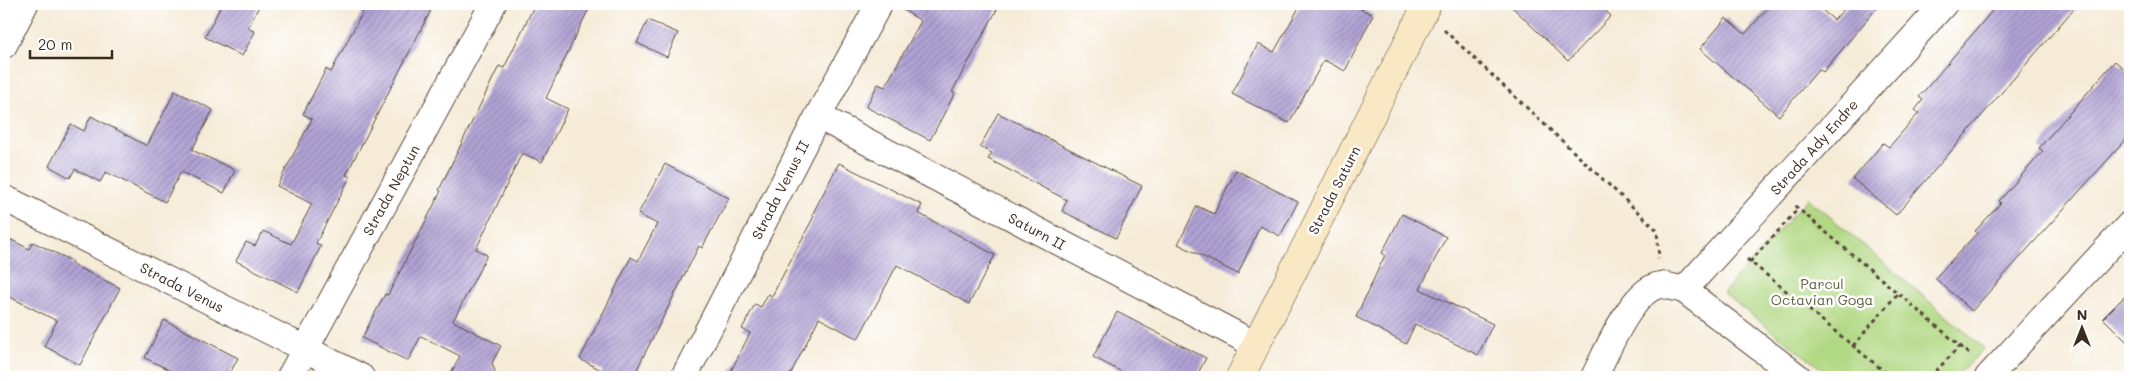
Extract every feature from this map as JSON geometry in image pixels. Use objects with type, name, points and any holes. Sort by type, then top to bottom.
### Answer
[{"type":"street","points":[[4,45],[25,4]]},
{"type":"street","name":"Strada Neptun","points":[[290,377],[304,348],[493,4]]},
{"type":"street","name":"Strada Venus II","points":[[684,377],[818,116],[879,4]]},
{"type":"street","name":"Strada Ady Endre","points":[[1594,377],[1628,312],[1645,292],[1673,288],[1727,243],[1944,4]]},
{"type":"street","name":"Strada Saturn","points":[[1240,377],[1425,7]]},
{"type":"street","name":"Saturn II","points":[[818,116],[1256,345]]},
{"type":"street","name":"Strada Venus","points":[[4,198],[361,377]]},
{"type":"street","points":[[1990,375],[2130,224]]},
{"type":"street","points":[[1673,288],[1798,377]]},
{"type":"path","points":[[1425,7],[1657,230],[1673,288]]},
{"type":"path","points":[[1776,189],[1960,346],[1990,375]]},
{"type":"path","points":[[1750,262],[1798,209]]},
{"type":"path","points":[[1727,243],[1891,377]]},
{"type":"path","points":[[1853,346],[1898,293]]},
{"type":"path","points":[[1930,377],[1960,346]]},
{"type":"green space","name":"Parcul Octavian Goga","points":[[1808,198],[1984,348],[1956,377],[1832,377],[1723,293]]},
{"type":"building","points":[[222,4],[260,4],[248,28],[255,32],[242,56],[205,37]]},
{"type":"building","points":[[367,4],[434,4],[346,175],[350,177],[316,243],[321,246],[298,292],[236,261],[246,242],[255,246],[263,231],[291,244],[312,204],[277,186],[312,119],[303,114],[326,69],[331,72]]},
{"type":"building","points":[[535,4],[591,4],[546,98],[568,109],[542,162],[522,153],[476,249],[487,255],[453,321],[501,346],[492,363],[497,377],[449,377],[460,356],[421,336],[408,361],[362,338],[385,294],[388,295],[441,191],[439,190],[499,66],[504,68]]},
{"type":"building","points":[[894,4],[1000,4],[952,92],[955,93],[930,140],[866,107],[878,84],[885,87],[921,21]]},
{"type":"building","points":[[1301,4],[1352,4],[1373,15],[1345,71],[1324,60],[1289,123],[1232,94],[1258,44],[1274,52]]},
{"type":"building","points":[[1509,4],[1598,4],[1611,16],[1568,61]]},
{"type":"building","points":[[1771,4],[1815,4],[1834,20],[1849,4],[1880,4],[1823,72],[1819,69],[1779,116],[1700,49],[1726,18],[1745,34]]},
{"type":"building","points":[[1998,4],[2078,4],[1896,215],[1853,179],[1883,143],[1889,147],[1919,113],[1915,110],[1923,100],[1919,97]]},
{"type":"building","points":[[648,20],[678,33],[667,57],[637,43]]},
{"type":"building","points":[[2115,61],[2130,74],[2130,135],[1972,311],[1935,278],[1977,233],[1975,231],[2001,203],[1999,201],[2043,151],[2039,148]]},
{"type":"building","points":[[175,91],[213,110],[192,150],[235,170],[224,193],[181,172],[165,202],[106,172],[100,182],[75,169],[70,178],[49,166],[71,124],[84,131],[91,116],[147,146]]},
{"type":"building","points":[[998,113],[1142,186],[1116,238],[1062,211],[1067,200],[988,159],[992,153],[980,147]]},
{"type":"building","points":[[839,163],[922,205],[918,213],[995,255],[969,304],[897,265],[858,339],[819,318],[789,377],[728,377],[750,333],[742,329],[755,304],[761,307],[768,294],[772,296],[814,216],[812,215]]},
{"type":"building","points":[[665,164],[729,198],[702,248],[699,246],[633,377],[600,377],[603,371],[580,359],[631,257],[638,261],[657,224],[638,214]]},
{"type":"building","points":[[1236,170],[1298,202],[1280,236],[1260,226],[1238,274],[1178,244],[1197,206],[1214,214]]},
{"type":"building","points":[[1402,214],[1446,237],[1420,289],[1493,324],[1478,355],[1415,324],[1406,344],[1356,317],[1385,255],[1382,253]]},
{"type":"building","points":[[4,236],[29,249],[33,242],[72,261],[71,264],[120,288],[80,365],[44,346],[57,321],[4,294]]},
{"type":"building","points":[[2130,291],[2130,345],[2103,318]]},
{"type":"building","points":[[1117,312],[1206,358],[1196,377],[1132,377],[1093,357]]},
{"type":"building","points":[[164,320],[238,358],[228,377],[184,377],[145,358]]}]
